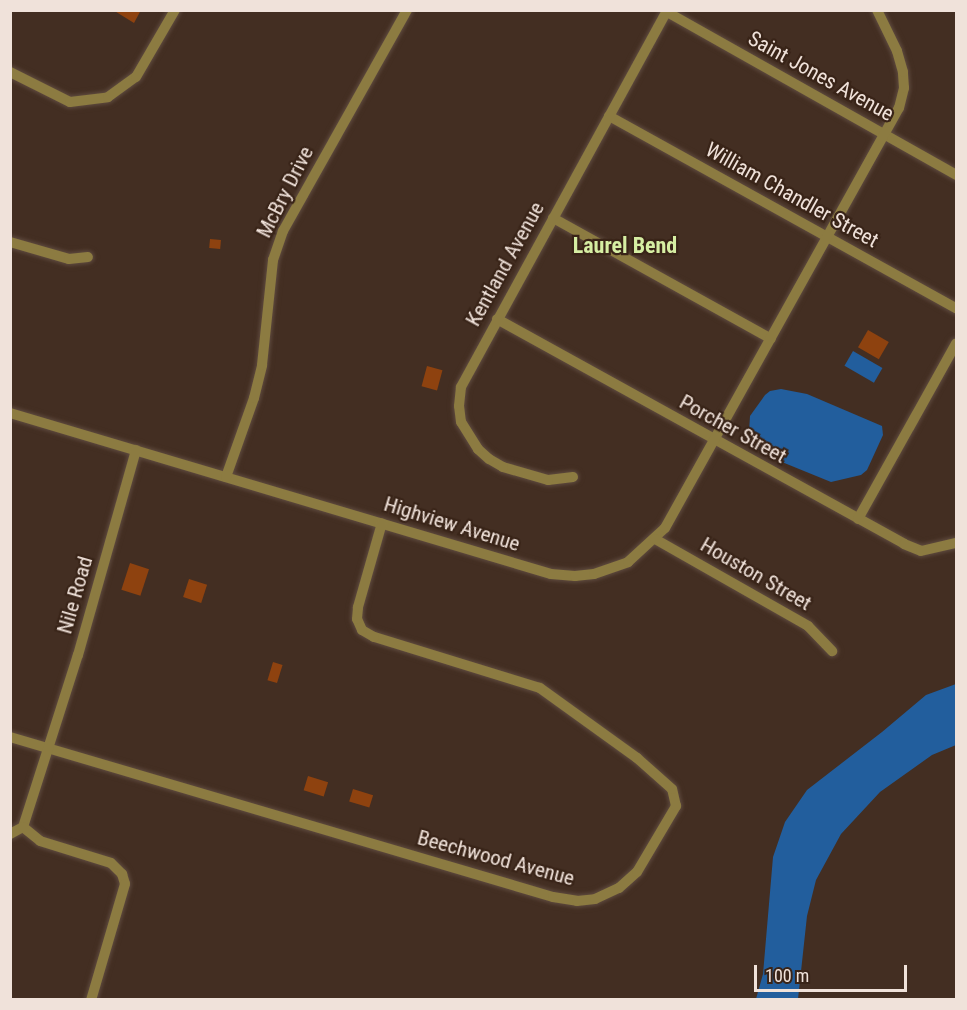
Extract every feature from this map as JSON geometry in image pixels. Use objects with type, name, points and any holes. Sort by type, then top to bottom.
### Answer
[{"type":"street","points":[[10,72],[70,102],[87,102],[108,97],[136,77],[175,10]]},
{"type":"street","name":"McBry Drive","points":[[226,477],[254,398],[262,364],[273,260],[283,231],[407,10]]},
{"type":"street","points":[[553,218],[771,339],[898,108],[904,88],[903,72],[897,51],[877,10]]},
{"type":"street","name":"Saint Jones Avenue","points":[[667,11],[957,175]]},
{"type":"street","name":"Kentland Avenue","points":[[573,477],[548,480],[503,467],[478,449],[461,422],[459,406],[461,387],[667,11]]},
{"type":"street","name":"William Chandler Street","points":[[609,116],[957,308]]},
{"type":"street","points":[[10,242],[69,259],[88,257]]},
{"type":"street","name":"Porcher Street","points":[[497,319],[904,544],[921,550],[957,543]]},
{"type":"street","name":"Highview Avenue","points":[[10,412],[551,574],[575,576],[594,574],[628,562],[665,528],[771,339]]},
{"type":"street","points":[[858,519],[957,344]]},
{"type":"street","name":"Nile Road","points":[[22,827],[78,655],[136,450]]},
{"type":"street","name":"Beechwood Avenue","points":[[10,737],[553,897],[577,901],[595,899],[619,888],[637,872],[676,806],[672,789],[637,758],[540,688],[374,637],[362,630],[357,619],[358,607],[382,523]]},
{"type":"street","name":"Houston Street","points":[[656,538],[808,626],[832,651]]},
{"type":"street","points":[[10,834],[22,827],[40,842],[111,863],[122,874],[125,884],[91,999]]},
{"type":"water","points":[[853,351],[882,368],[874,383],[844,366]]},
{"type":"water","points":[[781,389],[807,394],[882,426],[883,435],[867,470],[861,475],[831,482],[777,460],[758,449],[749,432],[750,416],[765,395],[770,391]]},
{"type":"water","points":[[956,684],[956,745],[932,755],[880,792],[841,834],[816,880],[807,916],[798,999],[756,999],[763,974],[773,857],[785,822],[807,790],[926,695]]},
{"type":"building","points":[[113,10],[141,10],[134,23]]},
{"type":"building","points":[[210,239],[221,240],[220,249],[209,248]]},
{"type":"building","points":[[868,330],[889,342],[879,359],[858,347]]},
{"type":"building","points":[[427,366],[442,370],[437,390],[422,386]]},
{"type":"building","points":[[130,563],[149,569],[140,596],[121,590]]},
{"type":"building","points":[[189,579],[207,585],[201,603],[183,597]]},
{"type":"building","points":[[273,662],[283,665],[277,683],[267,680]]},
{"type":"building","points":[[308,776],[328,782],[324,796],[304,790]]},
{"type":"building","points":[[353,789],[373,795],[369,808],[349,801]]},
{"type":"district","name":"Laurel Bend","points":[[625,246]]}]
